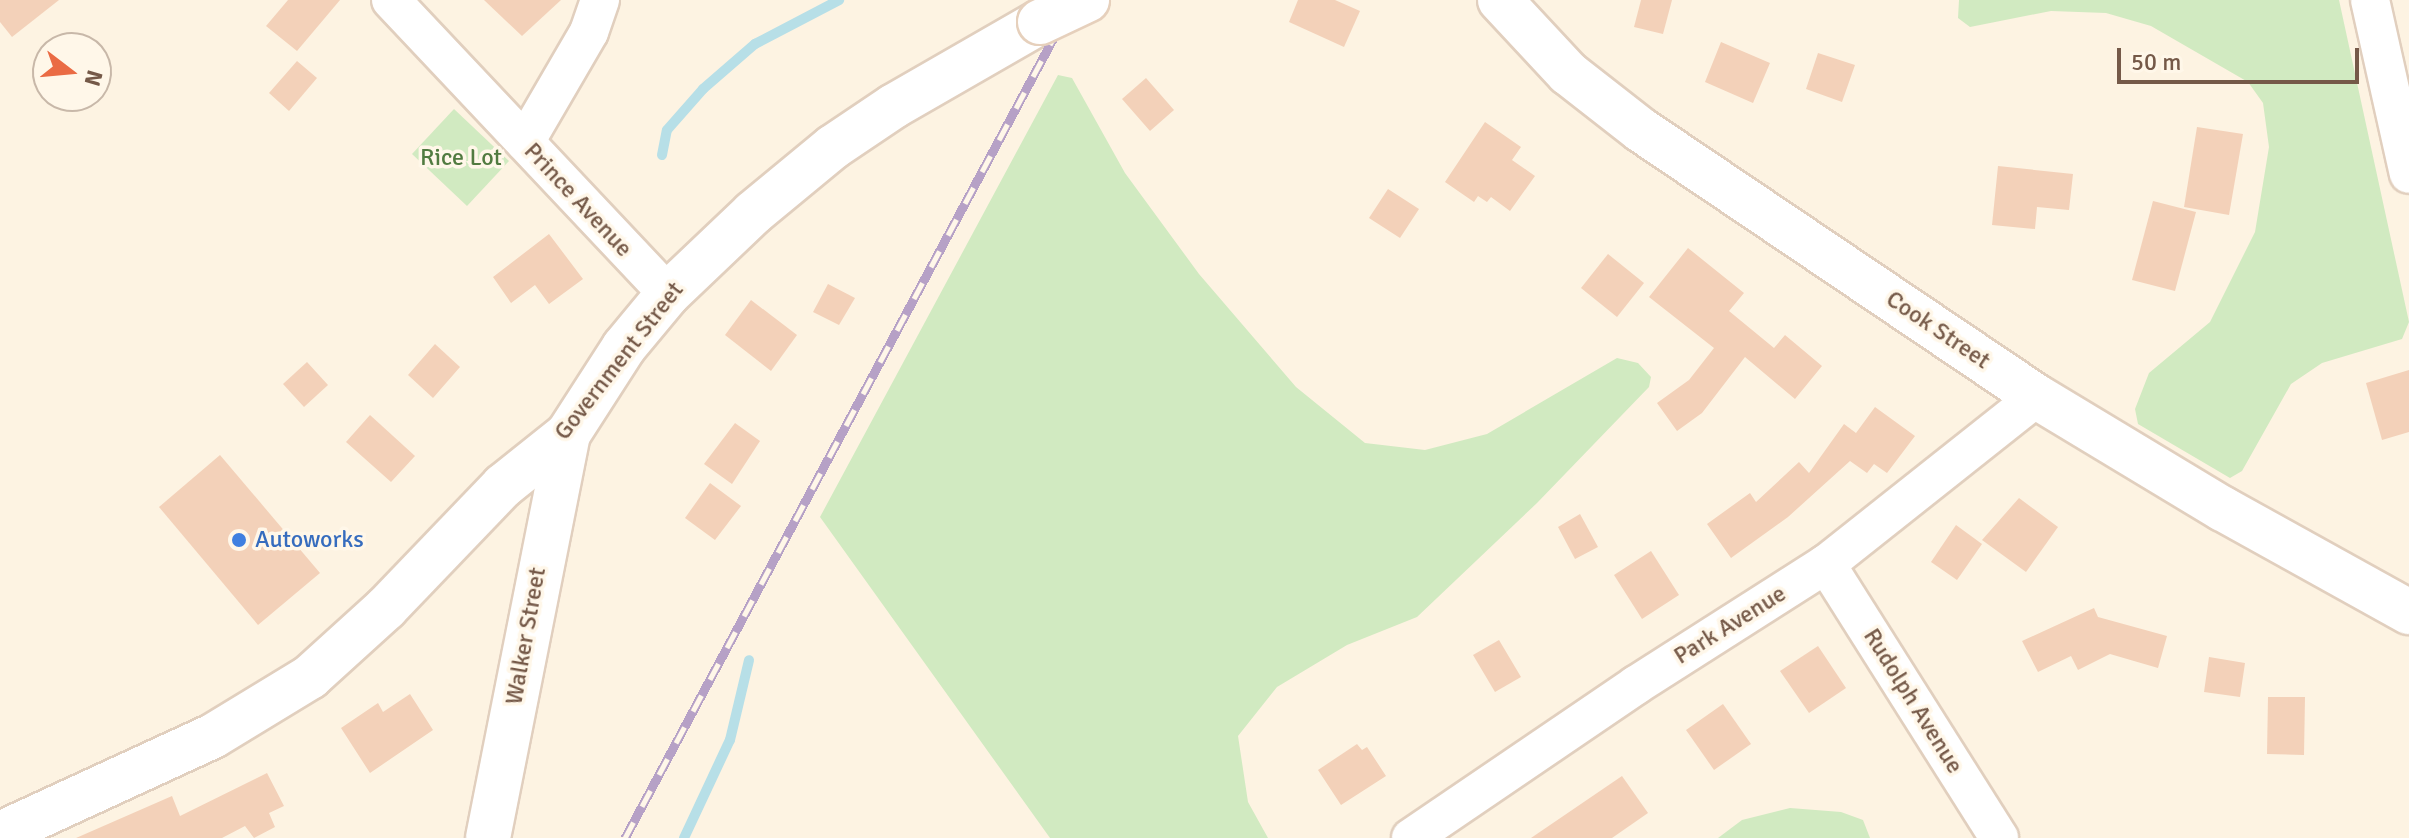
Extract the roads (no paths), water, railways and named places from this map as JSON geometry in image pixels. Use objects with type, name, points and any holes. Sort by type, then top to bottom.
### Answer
[{"type":"main road","name":"Government Street","points":[[0,834],[213,736],[310,677],[386,608],[503,486],[568,434],[598,380],[668,294],[753,213],[833,147],[1040,22],[1087,0]]},
{"type":"main road","name":"Cook Street","points":[[1500,0],[1568,73],[1641,130],[2037,397],[2223,509],[2409,612]]},
{"type":"main road","name":"Walker Street","points":[[488,838],[568,434]]},
{"type":"street","name":"Prince Avenue","points":[[391,0],[668,294]]},
{"type":"street","points":[[525,142],[589,32],[600,0]]},
{"type":"street","points":[[2370,0],[2409,174]]},
{"type":"street","name":"Park Avenue","points":[[1411,838],[1636,685],[1826,564],[2037,397]]},
{"type":"street","name":"Rudolph Avenue","points":[[1826,564],[1999,838]]},
{"type":"waterway","points":[[662,155],[667,130],[703,89],[755,44],[839,0]]},
{"type":"waterway","points":[[684,838],[730,740],[749,660]]},
{"type":"railway","points":[[625,838],[1074,0]]},
{"type":"place","name":"Autoworks","points":[[239,540]]},
{"type":"park label","name":"Rice Lot","points":[[461,158]]}]
